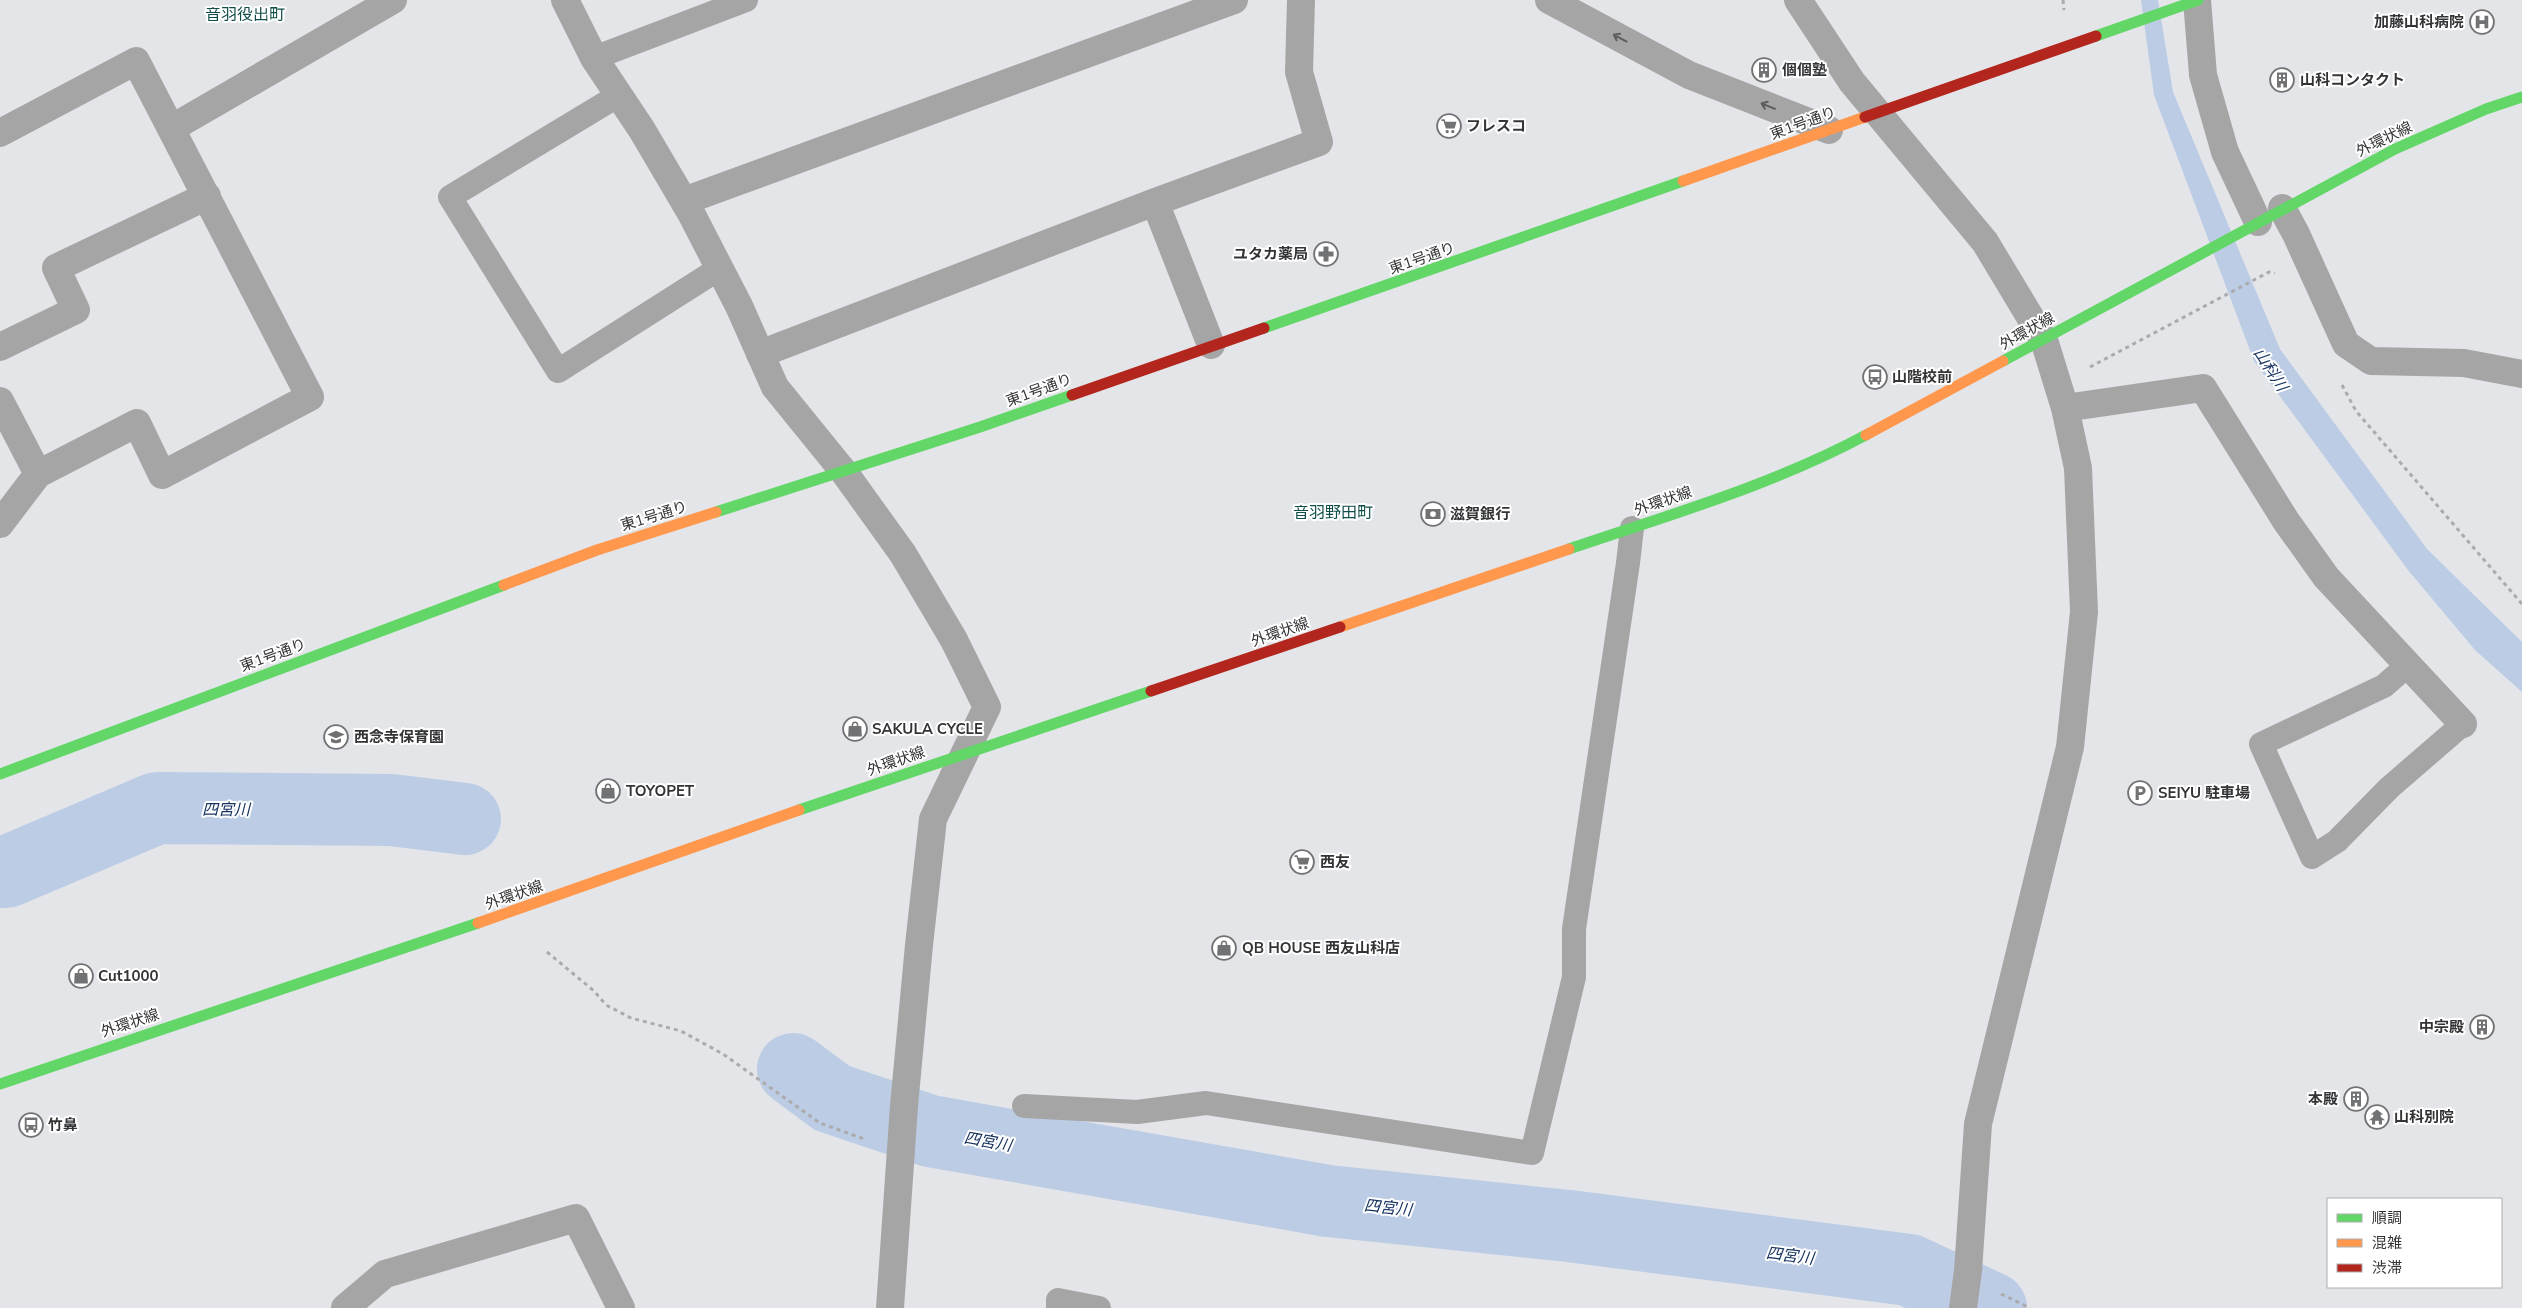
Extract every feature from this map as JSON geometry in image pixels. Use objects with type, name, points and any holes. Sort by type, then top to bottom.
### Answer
[{"type":"street","points":[[172,128],[393,0]]},
{"type":"street","points":[[565,0],[594,58],[684,200],[720,268],[776,387],[844,472],[902,554],[954,640],[987,706],[933,819],[904,1106],[890,1308]]},
{"type":"street","points":[[684,200],[1234,0]]},
{"type":"street","points":[[760,354],[1155,202],[1319,142],[1299,72],[1301,0]]},
{"type":"street","points":[[1549,0],[1689,75],[1829,130]]},
{"type":"street","points":[[1798,0],[1852,82],[1985,242],[2044,340],[2065,408],[2078,468],[2084,612],[2070,747],[1978,1124],[1968,1271],[1963,1308]]},
{"type":"street","points":[[2193,2],[2203,75],[2225,152],[2251,225]]},
{"type":"street","name":"東1号通り","points":[[0,774],[598,550],[980,427],[1211,344],[1438,268],[1829,130],[1876,111],[2193,2]]},
{"type":"street","points":[[0,134],[136,61],[310,398],[162,475],[137,423],[38,474],[0,524]]},
{"type":"street","name":"外環状線","points":[[0,1084],[524,908],[648,862],[963,754],[1729,495],[1825,457],[2044,340],[2165,271],[2395,148],[2486,109],[2522,97]]},
{"type":"street","points":[[0,347],[76,310],[56,268],[207,196]]},
{"type":"street","points":[[1155,202],[1211,344]]},
{"type":"street","points":[[2282,208],[2296,234],[2346,344],[2371,361],[2464,363],[2522,374]]},
{"type":"street","points":[[2065,408],[2203,388],[2286,521],[2326,576],[2463,724]]},
{"type":"street","points":[[0,401],[38,474]]},
{"type":"street","points":[[345,1308],[385,1274],[576,1218],[621,1308]]},
{"type":"lane","points":[[594,58],[746,0]]},
{"type":"lane","points":[[619,95],[450,197],[558,371],[720,268]]},
{"type":"lane","points":[[1024,1106],[1137,1112],[1206,1103],[1532,1153],[1574,977],[1574,929],[1632,528]]},
{"type":"lane","points":[[2408,665],[2384,686],[2261,744],[2312,857],[2337,842],[2389,788],[2463,724]]},
{"type":"lane","points":[[1058,1308],[1058,1300],[1099,1308]]},
{"type":"path","points":[[2088,367],[2269,272],[2284,274]]},
{"type":"path","points":[[2338,377],[2356,412],[2522,604]]},
{"type":"path","points":[[547,952],[594,991],[606,1005],[631,1018],[681,1032],[723,1054],[756,1076],[796,1108],[820,1123],[870,1141],[901,1146]]},
{"type":"water","name":"山科川","points":[[2141,0],[2158,0],[2173,92],[2280,349],[2427,549],[2522,642],[2522,692],[2475,650],[2408,570],[2254,361],[2154,95]]},
{"type":"waterway","name":"四宮川","points":[[0,872],[6,872],[157,808],[391,810],[465,819]]},
{"type":"waterway","name":"四宮川","points":[[793,1069],[832,1098],[930,1131],[1328,1201],[1569,1226],[1909,1270],[1991,1308]]},
{"type":"traffic: fast","points":[[2096,36],[2198,0]]},
{"type":"traffic: fast","points":[[2003,361],[2395,149],[2486,109],[2522,97]]},
{"type":"traffic: fast","points":[[1264,328],[1683,181]]},
{"type":"traffic: fast","points":[[716,512],[980,427],[1072,395]]},
{"type":"traffic: fast","points":[[1569,549],[1758,484],[1831,453],[1866,435]]},
{"type":"traffic: fast","points":[[0,774],[504,585]]},
{"type":"traffic: fast","points":[[799,810],[1151,691]]},
{"type":"traffic: fast","points":[[0,1084],[478,923]]},
{"type":"traffic: slow","points":[[1683,181],[1865,117]]},
{"type":"traffic: slow","points":[[1866,435],[2003,361]]},
{"type":"traffic: slow","points":[[504,585],[597,550],[716,512]]},
{"type":"traffic: slow","points":[[1340,627],[1569,549]]},
{"type":"traffic: slow","points":[[478,923],[799,810]]},
{"type":"traffic: jam","points":[[1865,117],[2096,36]]},
{"type":"traffic: jam","points":[[1072,395],[1264,328]]},
{"type":"traffic: jam","points":[[1151,691],[1340,627]]},
{"type":"place","name":"加藤山科病院","points":[[2482,22]]},
{"type":"place","name":"個個塾","points":[[1764,70]]},
{"type":"place","name":"山科コンタクト","points":[[2282,80]]},
{"type":"place","name":"フレスコ","points":[[1449,126]]},
{"type":"place","name":"ユタカ薬局","points":[[1326,254]]},
{"type":"place","name":"山階校前","points":[[1875,377]]},
{"type":"place","name":"滋賀銀行","points":[[1433,514]]},
{"type":"place","name":"SAKULA CYCLE","points":[[855,729]]},
{"type":"place","name":"西念寺保育園","points":[[336,737]]},
{"type":"place","name":"TOYOPET","points":[[608,791]]},
{"type":"place","name":"SEIYU 駐車場","points":[[2140,793]]},
{"type":"place","name":"西友","points":[[1302,862]]},
{"type":"place","name":"QB HOUSE 西友山科店","points":[[1224,948]]},
{"type":"place","name":"Cut1000","points":[[81,976]]},
{"type":"place","name":"中宗殿","points":[[2482,1027]]},
{"type":"place","name":"本殿","points":[[2356,1099]]},
{"type":"place","name":"山科別院","points":[[2377,1117]]},
{"type":"place","name":"竹鼻","points":[[31,1125]]},
{"type":"district","name":"音羽役出町","points":[[245,14]]},
{"type":"district","name":"音羽野田町","points":[[1333,512]]}]
